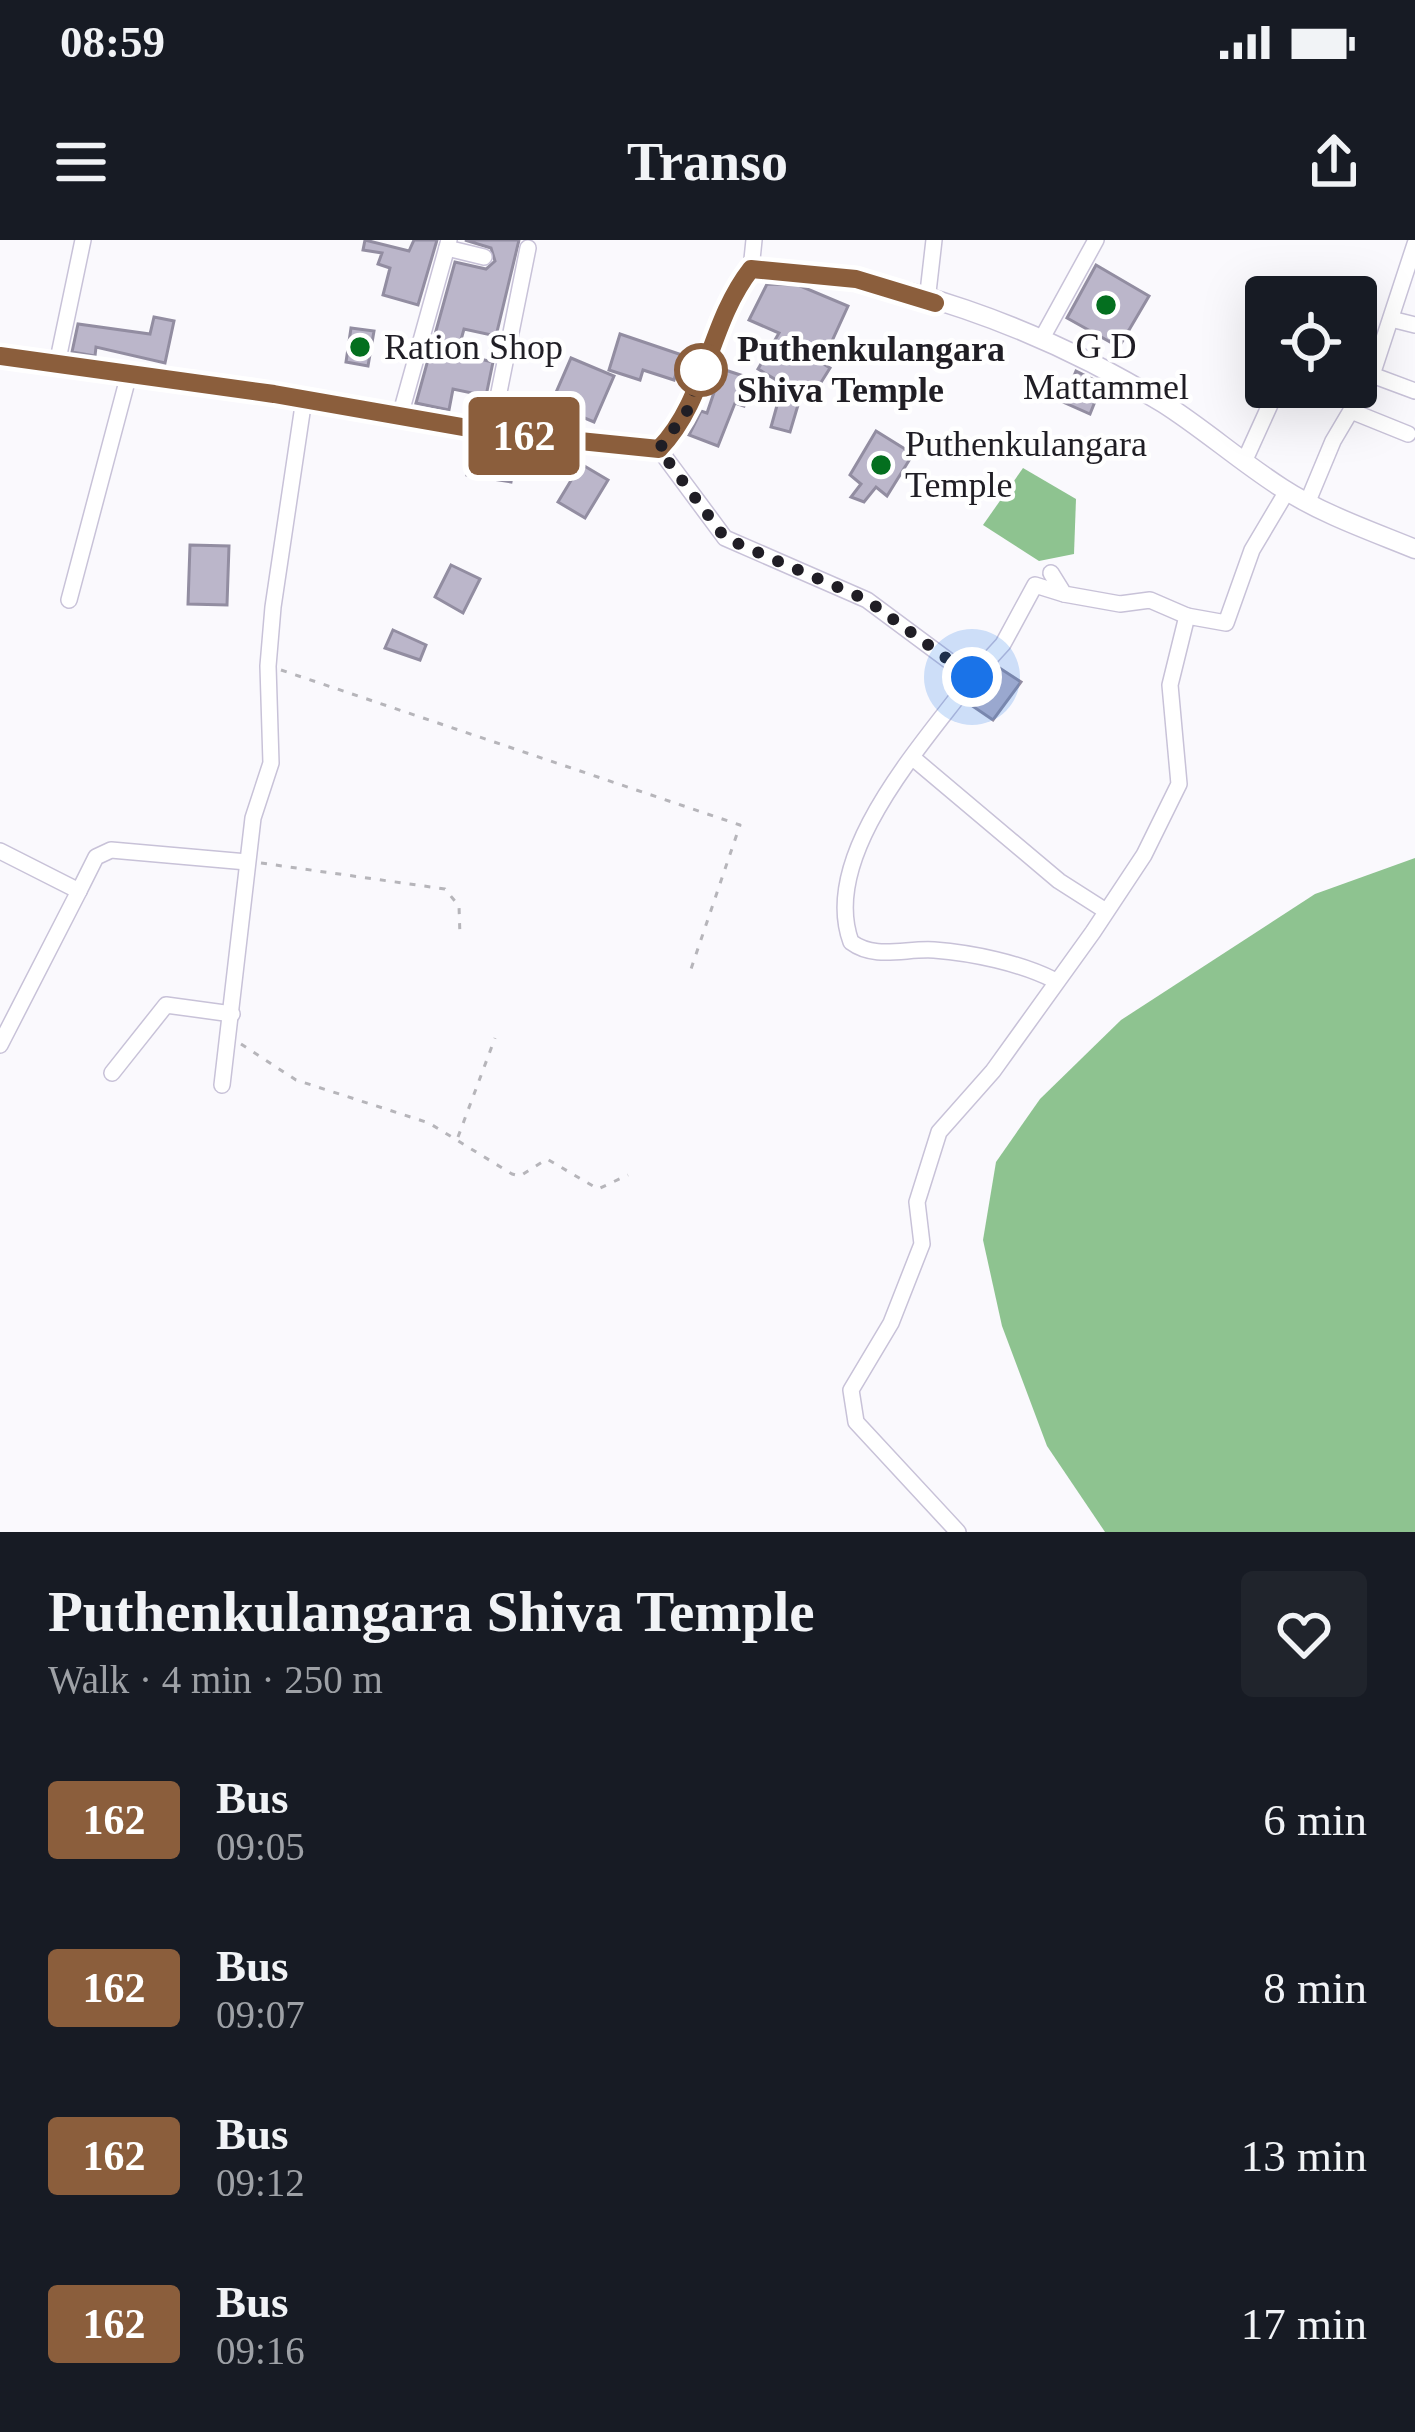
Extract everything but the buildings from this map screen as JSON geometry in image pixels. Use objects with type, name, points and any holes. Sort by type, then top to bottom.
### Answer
[{"type":"main road","points":[[0,356],[304,399],[491,432],[659,449],[687,411],[723,309],[751,269],[856,279],[1041,340],[1164,404],[1287,491],[1414,545]]},
{"type":"street","points":[[57,364],[83,240]]},
{"type":"street","points":[[751,269],[754,240]]},
{"type":"street","points":[[931,302],[934,240]]},
{"type":"street","points":[[1041,340],[1096,240]]},
{"type":"street","points":[[400,416],[448,244],[484,257]]},
{"type":"street","points":[[1377,360],[1415,244]]},
{"type":"street","points":[[491,432],[528,248]]},
{"type":"street","points":[[1391,319],[1415,325]]},
{"type":"street","points":[[69,600],[129,374]]},
{"type":"street","points":[[1377,377],[1415,391]]},
{"type":"street","points":[[222,1084],[232,1014],[232,967],[253,818],[272,763],[268,666],[304,399]]},
{"type":"street","points":[[1244,461],[1268,408]]},
{"type":"street","points":[[1308,501],[1353,408]]},
{"type":"street","points":[[1351,411],[1408,434]]},
{"type":"street","points":[[659,449],[725,538],[867,600],[972,677]]},
{"type":"street","points":[[1054,980],[935,950],[871,952],[850,942],[846,887],[861,842],[913,758],[972,677],[1003,644],[1035,584],[1120,604],[1150,600],[1186,616],[1226,623],[1252,550],[1287,491]]},
{"type":"street","points":[[1051,573],[1064,594]]},
{"type":"street","points":[[958,1532],[856,1422],[851,1390],[891,1323],[922,1244],[917,1202],[939,1132],[993,1071],[1106,911],[1179,784],[1171,685],[1186,616]]},
{"type":"street","points":[[913,758],[1059,881],[1106,911]]},
{"type":"street","points":[[0,1045],[96,857],[111,850],[247,862]]},
{"type":"street","points":[[0,851],[79,891]]},
{"type":"street","points":[[112,1073],[166,1005],[232,1014]]},
{"type":"path","points":[[268,666],[740,825],[691,970]]},
{"type":"path","points":[[247,862],[366,874],[445,889],[459,906],[460,936]]},
{"type":"path","points":[[229,1036],[296,1081],[395,1110],[458,1138],[512,1174],[520,1176],[547,1159],[598,1189],[628,1175]]},
{"type":"path","points":[[458,1138],[495,1038]]},
{"type":"shaded area","points":[[1023,468],[1076,499],[1074,554],[1039,561],[983,525]]},
{"type":"shaded area","points":[[1415,858],[1415,1532],[1105,1532],[1047,1446],[1002,1326],[983,1240],[996,1162],[1040,1099],[1121,1020],[1315,894]]},
{"type":"bus line","name":"162","points":[[0,356],[274,394],[491,432],[609,448],[659,449],[687,411],[723,309],[751,269],[856,279],[935,303]]},
{"type":"place","name":"G D Mattammel","points":[[1106,305]]},
{"type":"place","name":"Ration Shop","points":[[360,347]]},
{"type":"place","name":"Puthenkulangara Shiva Temple","points":[[701,370]]},
{"type":"place","name":"Puthenkulangara Temple","points":[[881,465]]},
{"type":"route","points":[[701,370],[687,411],[659,449],[725,538],[867,600],[972,677]]}]
